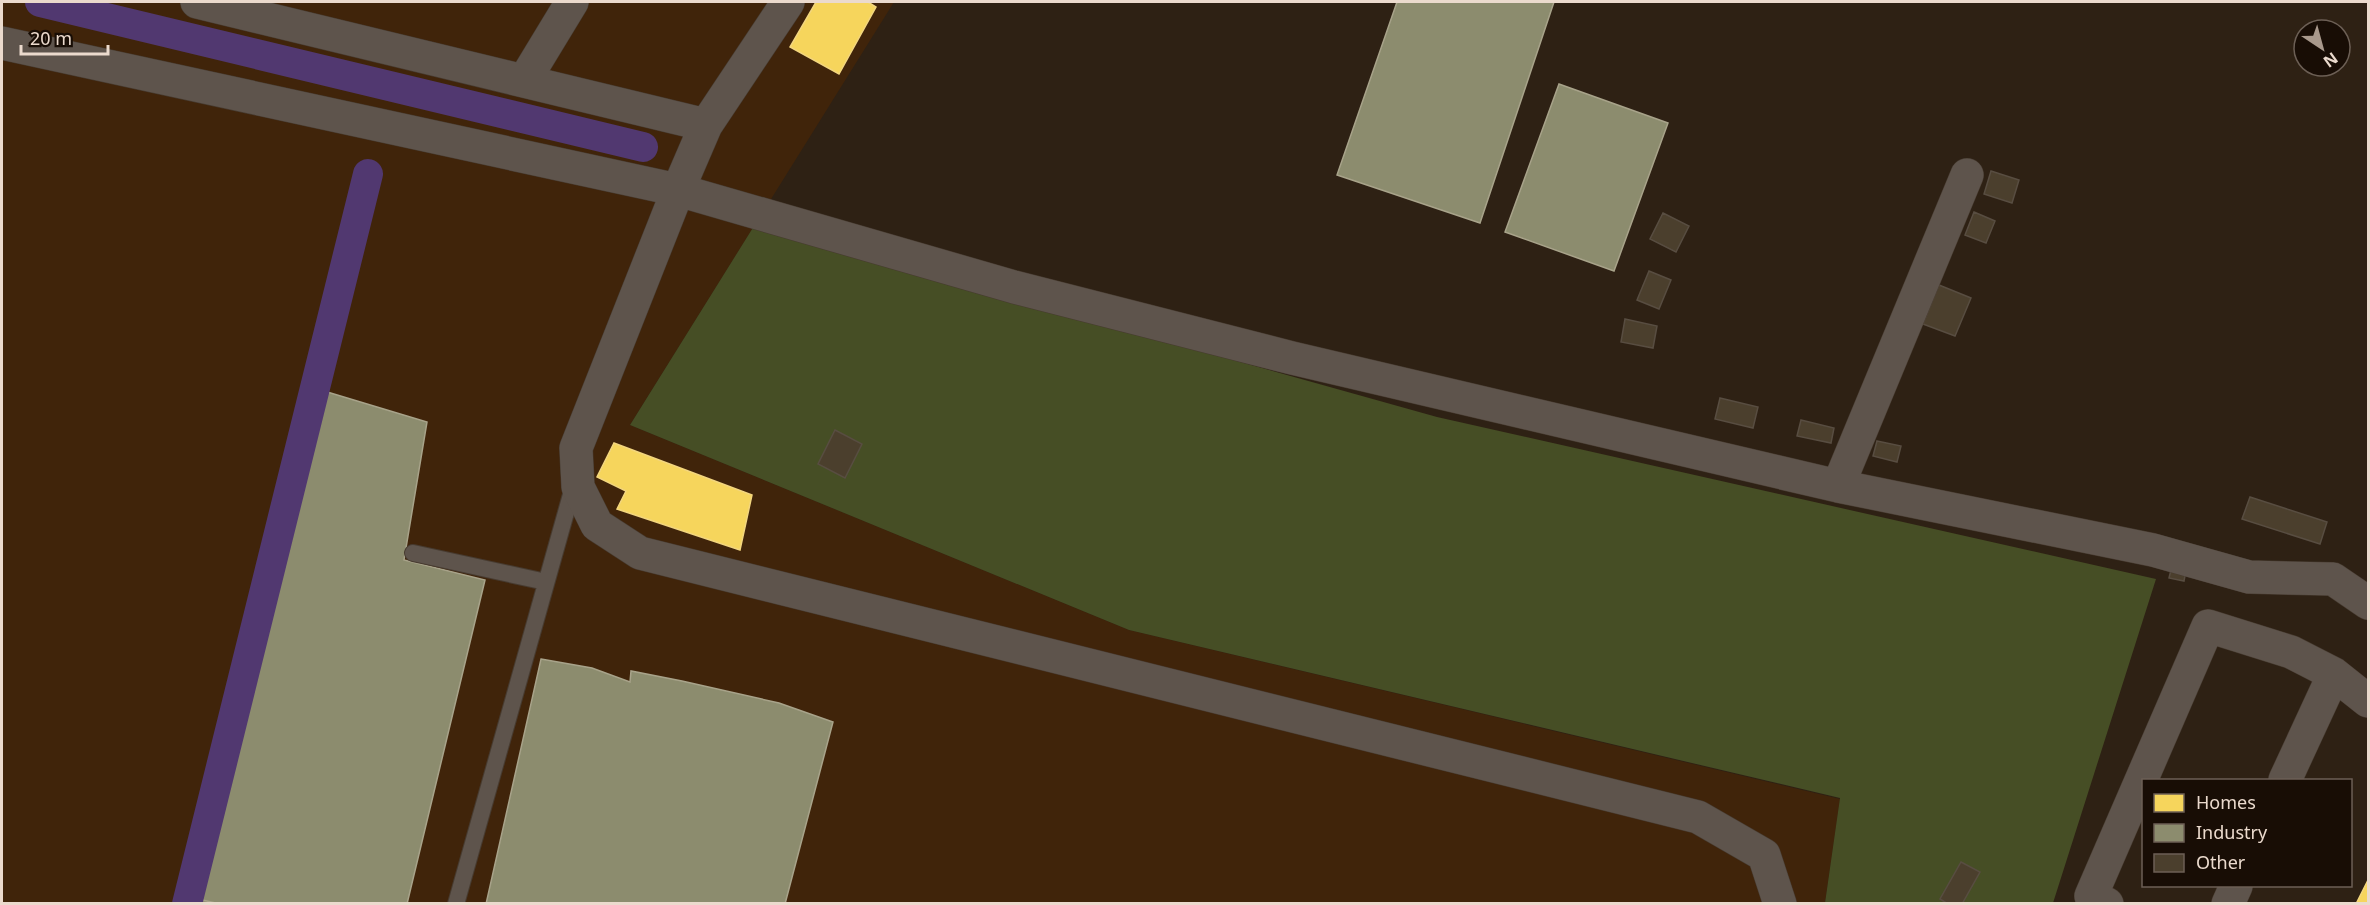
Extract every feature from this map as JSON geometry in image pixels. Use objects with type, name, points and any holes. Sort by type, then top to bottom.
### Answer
[{"type":"street","points":[[197,2],[706,125]]},
{"type":"street","points":[[524,81],[572,2]]},
{"type":"street","points":[[788,2],[706,125],[576,448],[578,486],[597,525],[640,553],[1698,817],[1764,855],[1780,903]]},
{"type":"street","points":[[2,44],[678,190],[1014,287],[1292,358],[1838,486],[2153,550],[2249,577],[2333,579],[2368,603]]},
{"type":"street","points":[[1838,486],[1967,175]]},
{"type":"street","points":[[2107,903],[2091,896],[2208,626],[2291,652],[2334,674],[2368,701]]},
{"type":"street","points":[[2285,779],[2334,674]]},
{"type":"street","points":[[2228,903],[2235,887]]},
{"type":"lane","points":[[456,903],[577,471]]},
{"type":"lane","points":[[413,553],[546,582]]},
{"type":"shaded area","points":[[2,2],[894,2],[630,425],[1129,630],[1840,799],[1825,903],[2,904]]},
{"type":"green space","points":[[754,226],[1437,417],[2156,579],[2053,903],[1825,903],[1840,798],[1129,630],[630,425]]},
{"type":"building: Homes","points":[[816,2],[868,2],[876,7],[839,74],[790,47]]},
{"type":"building: Homes","points":[[614,443],[752,495],[740,550],[617,509],[626,491],[597,477]]},
{"type":"building: Homes","points":[[2368,880],[2368,904],[2356,904]]},
{"type":"building: Industry","points":[[1397,2],[1554,2],[1480,223],[1337,175]]},
{"type":"building: Industry","points":[[1559,84],[1668,123],[1614,271],[1505,232]]},
{"type":"building: Industry","points":[[314,388],[427,422],[404,560],[485,580],[407,904],[220,904],[189,897]]},
{"type":"building: Industry","points":[[541,659],[592,668],[630,682],[631,671],[682,681],[779,703],[833,722],[785,904],[486,904]]},
{"type":"building: Industry","points":[[189,897],[220,904],[187,904]]},
{"type":"building: Other","points":[[1991,171],[2019,180],[2012,203],[1984,194]]},
{"type":"building: Other","points":[[1974,212],[1995,221],[1986,243],[1965,235]]},
{"type":"building: Other","points":[[1663,213],[1689,226],[1676,252],[1650,239]]},
{"type":"building: Other","points":[[1649,271],[1671,280],[1659,309],[1637,300]]},
{"type":"building: Other","points":[[1939,285],[1971,298],[1955,336],[1923,324]]},
{"type":"building: Other","points":[[1625,319],[1657,326],[1653,348],[1621,342]]},
{"type":"building: Other","points":[[1720,398],[1758,407],[1753,428],[1715,419]]},
{"type":"building: Other","points":[[1801,420],[1834,428],[1831,443],[1797,436]]},
{"type":"building: Other","points":[[835,430],[862,444],[845,478],[818,464]]},
{"type":"building: Other","points":[[1877,441],[1901,446],[1897,462],[1873,456]]},
{"type":"building: Other","points":[[2250,497],[2327,522],[2320,544],[2242,519]]},
{"type":"building: Other","points":[[2173,562],[2187,565],[2184,581],[2169,578]]},
{"type":"building: Other","points":[[1961,862],[1980,872],[1962,904],[1948,904],[1940,899]]},
{"type":"waterway","points":[[40,2],[643,147]]},
{"type":"waterway","points":[[187,904],[368,174]]}]
